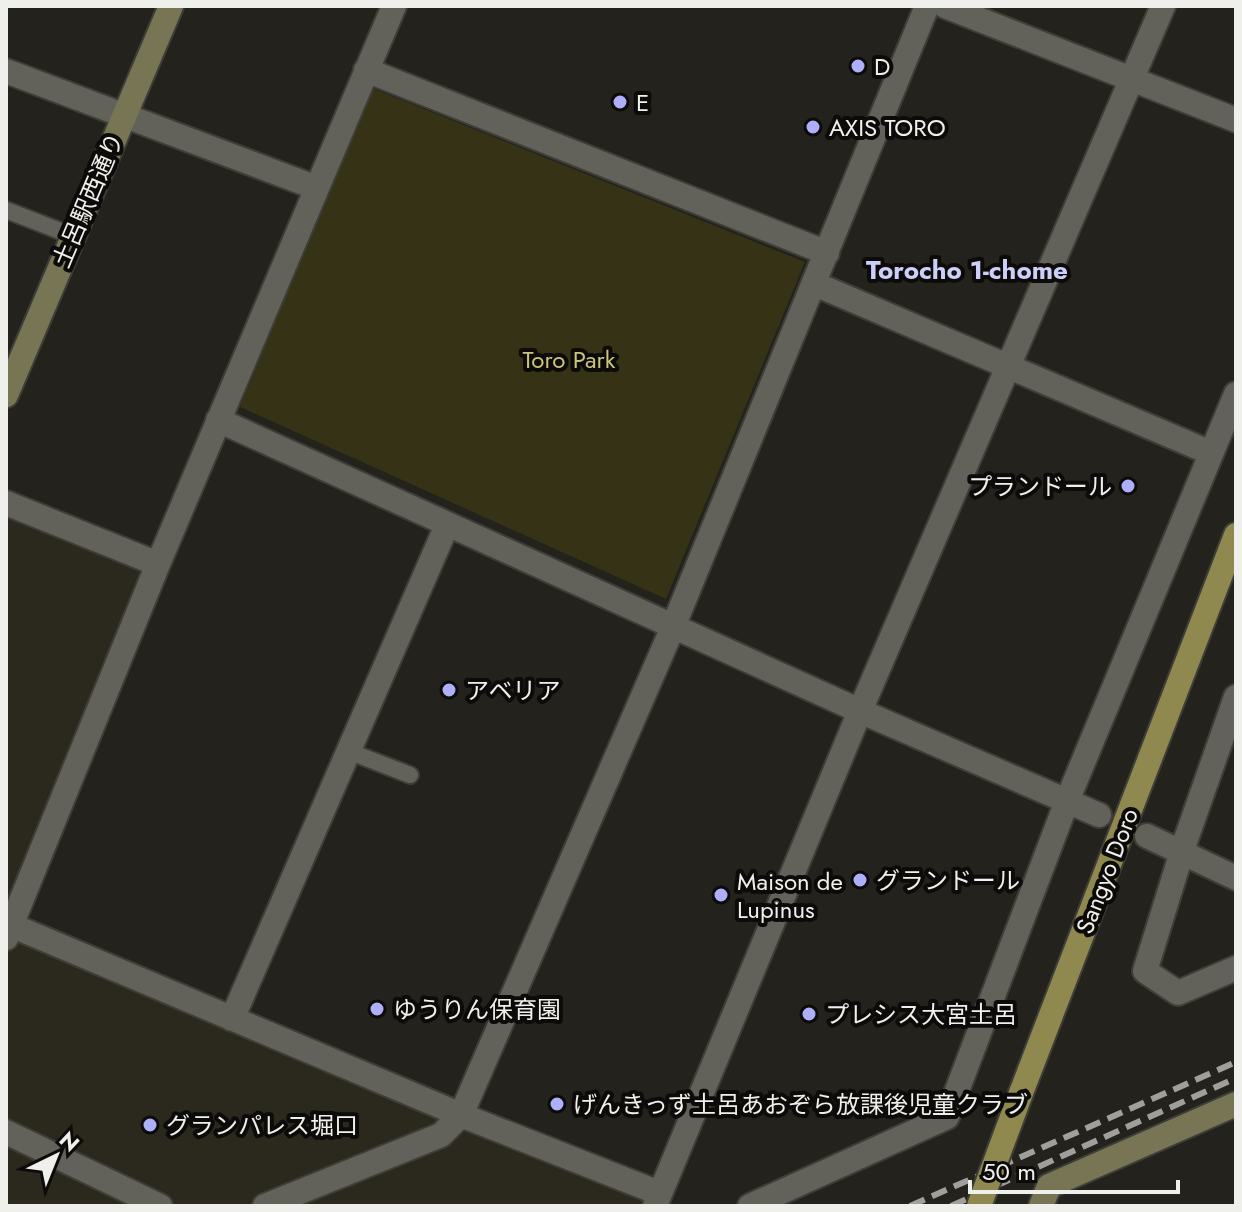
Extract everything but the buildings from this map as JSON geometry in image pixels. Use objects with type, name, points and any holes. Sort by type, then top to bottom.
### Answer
[{"type":"main road","name":"Sangyo Doro","points":[[979,1206],[1236,535]]},
{"type":"street","name":"土呂駅西通り","points":[[6,395],[13,358],[73,236],[171,6]]},
{"type":"street","points":[[394,6],[218,420],[8,929],[232,1019],[657,1199],[860,711],[1163,6]]},
{"type":"street","points":[[265,1206],[441,1135],[461,1115],[673,627],[927,6]]},
{"type":"street","points":[[945,6],[1236,120]]},
{"type":"street","points":[[366,70],[827,253]]},
{"type":"street","points":[[6,71],[317,188]]},
{"type":"street","points":[[815,284],[1211,453]]},
{"type":"street","points":[[750,1206],[947,1117],[1067,801],[1236,394]]},
{"type":"street","points":[[218,420],[860,711],[1099,815]]},
{"type":"street","points":[[6,503],[158,564]]},
{"type":"street","points":[[232,1019],[447,525]]},
{"type":"street","points":[[1236,697],[1145,971],[1178,993],[1236,968]]},
{"type":"street","points":[[1147,836],[1236,878]]},
{"type":"street","points":[[1041,1206],[1049,1186],[1232,1111]]},
{"type":"street","points":[[6,1132],[160,1206]]},
{"type":"lane","points":[[6,210],[73,236]]},
{"type":"lane","points":[[348,751],[410,775]]},
{"type":"shaded area","points":[[6,507],[160,567],[13,936],[654,1195],[651,1206],[6,1206]]},
{"type":"green space","name":"Toro Park","points":[[372,88],[805,262],[666,599],[240,407]]},
{"type":"railway","points":[[910,1206],[1236,1062]]},
{"type":"railway","points":[[951,1206],[1236,1078]]},
{"type":"place","name":"D","points":[[858,66]]},
{"type":"place","name":"E","points":[[620,102]]},
{"type":"place","name":"AXIS TORO","points":[[813,127]]},
{"type":"place","name":"プランドール","points":[[1128,486]]},
{"type":"place","name":"アベリア","points":[[449,690]]},
{"type":"place","name":"グランドール","points":[[860,880]]},
{"type":"place","name":"Maison de Lupinus","points":[[721,895]]},
{"type":"place","name":"ゆうりん保育園","points":[[377,1009]]},
{"type":"place","name":"プレシス大宮土呂","points":[[809,1014]]},
{"type":"place","name":"げんきっず土呂あおぞら放課後児童クラブ","points":[[557,1104]]},
{"type":"place","name":"グランパレス堀口","points":[[150,1125]]},
{"type":"district","name":"Torocho 1-chome","points":[[967,270]]}]
